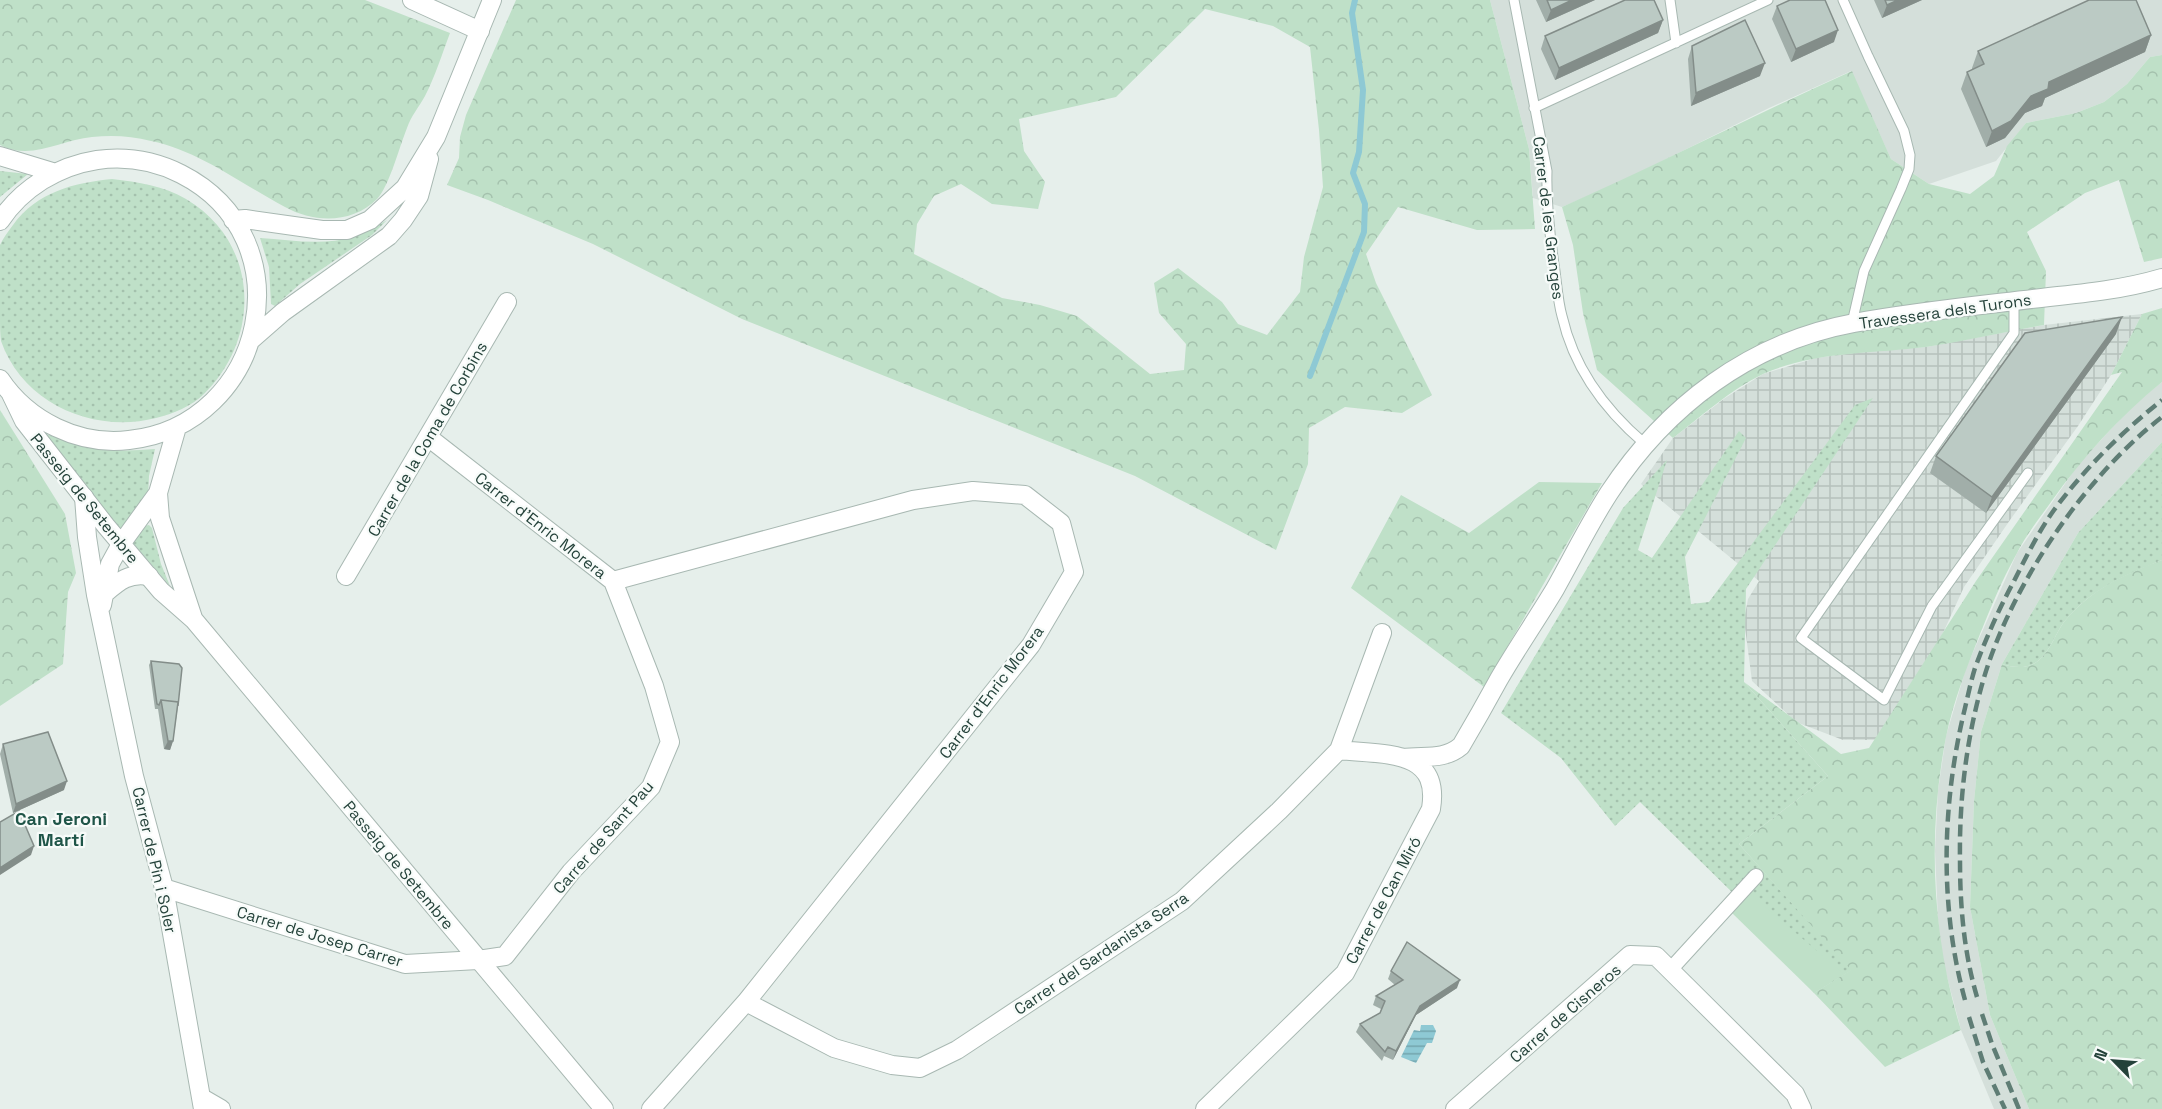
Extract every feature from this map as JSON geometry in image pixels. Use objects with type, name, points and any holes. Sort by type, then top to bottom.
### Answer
[{"type":"street","points":[[412,0],[480,31]]},
{"type":"street","points":[[233,220],[245,219],[322,230],[346,230],[370,220],[405,188],[435,137],[492,0]]},
{"type":"street","points":[[251,340],[283,312],[389,236],[404,220],[419,196],[435,137]]},
{"type":"street","points":[[0,156],[56,173]]},
{"type":"street","points":[[0,221],[30,189],[56,173],[82,163],[130,159],[166,168],[192,180],[214,198],[233,220],[248,249],[256,282],[257,307],[251,340],[242,364],[219,396],[200,413],[177,427],[157,435],[115,441],[94,439],[63,431],[27,409],[11,394],[0,379]]},
{"type":"street","name":"Travessera dels Turons","points":[[1502,674],[1546,604],[1608,494],[1645,444],[1688,401],[1727,373],[1773,348],[1852,323],[1950,307],[2014,302],[2122,288],[2162,278]]},
{"type":"street","name":"Carrer de la Coma de Corbins","points":[[346,576],[507,302]]},
{"type":"street","name":"Passeig de Setembre","points":[[11,394],[24,421],[121,544],[161,591],[194,620],[604,1109]]},
{"type":"street","name":"Passeig de Setembre","points":[[177,427],[158,493],[160,519],[194,620]]},
{"type":"street","name":"Carrer d'Enric Morera","points":[[428,437],[613,580],[913,500],[973,491],[1025,495],[1061,523],[1074,572],[1030,645],[746,1002],[651,1109]]},
{"type":"street","name":"Carrer de Pin i Soler","points":[[101,612],[110,564],[121,544],[158,493]]},
{"type":"street","name":"Carrer de Pin i Soler","points":[[84,498],[87,537],[96,595],[134,776],[164,888],[202,1104]]},
{"type":"street","points":[[104,594],[122,579],[138,574],[149,576]]},
{"type":"street","name":"Carrer de Sant Pau","points":[[478,960],[505,956],[572,872],[651,787],[670,742],[654,686],[613,580]]},
{"type":"street","name":"Carrer del Sardanista Serra","points":[[746,1002],[834,1048],[892,1065],[920,1068],[957,1050],[1182,902],[1279,811],[1339,750],[1382,633]]},
{"type":"street","name":"Carrer de Can Miró","points":[[1403,758],[1436,757],[1454,753],[1461,746],[1502,674]]},
{"type":"street","name":"Carrer de Can Miró","points":[[1205,1109],[1345,973],[1431,809],[1434,794],[1430,777],[1418,764],[1403,758],[1339,750]]},
{"type":"street","points":[[1670,970],[1756,876]]},
{"type":"street","name":"Carrer de Josep Carrer","points":[[164,888],[405,964],[478,960]]},
{"type":"street","name":"Carrer de Cisneros","points":[[1455,1109],[1630,955],[1656,956],[1795,1094],[1802,1109]]},
{"type":"street","points":[[202,1104],[221,1109]]},
{"type":"lane","name":"Carrer de les Granges","points":[[1514,0],[1547,171],[1546,196],[1551,246],[1562,316],[1570,345],[1595,393],[1626,428],[1645,444]]},
{"type":"lane","points":[[1670,0],[1676,43]]},
{"type":"lane","points":[[1534,108],[1768,0]]},
{"type":"lane","points":[[1843,0],[1904,131],[1910,155],[1909,169],[1864,271],[1852,323]]},
{"type":"lane","points":[[2014,302],[2014,333],[1801,638],[1884,700],[1932,606],[2028,473]]},
{"type":"shaded area","points":[[1490,0],[2162,0],[2162,55],[2150,57],[2127,84],[2104,102],[2076,113],[2026,123],[1996,161],[1929,184],[1891,159],[1851,71],[1769,108],[1616,184],[1562,207],[1533,198],[1529,149]]},
{"type":"shaded area","points":[[2142,314],[2111,375],[2078,426],[1964,587],[1911,703],[1878,740],[1843,740],[1796,722],[1752,681],[1744,620],[1748,599],[1759,581],[1641,484],[1673,438],[1725,398],[1763,374],[1816,358],[1926,347],[2044,325]]},
{"type":"shaded area","points":[[2162,382],[2162,442],[2078,533],[2002,664],[1981,732],[1974,801],[1970,907],[1990,1015],[2029,1109],[1994,1109],[1961,1030],[1942,958],[1935,851],[1938,791],[1946,736],[1966,668],[2017,553],[2078,465],[2133,405]]},
{"type":"green space","points":[[0,0],[365,0],[450,33],[432,81],[409,124],[390,176],[377,199],[367,207],[345,217],[320,218],[285,207],[186,152],[151,141],[129,137],[100,136],[23,151],[0,145]]},
{"type":"green space","points":[[516,0],[1490,0],[1529,149],[1535,229],[1477,230],[1398,207],[1366,254],[1376,283],[1432,395],[1402,413],[1345,407],[1309,428],[1308,464],[1276,550],[1135,476],[742,319],[593,244],[447,185],[459,158],[460,137],[466,115]],"holes":[[[1205,9],[1273,26],[1310,47],[1323,187],[1304,257],[1300,292],[1267,335],[1238,324],[1222,302],[1178,268],[1154,283],[1159,313],[1186,344],[1184,370],[1150,374],[1077,316],[1040,305],[1002,298],[914,254],[917,224],[934,196],[961,184],[992,204],[1038,209],[1045,182],[1024,151],[1019,119],[1116,97]]]},
{"type":"green space","points":[[2162,55],[2162,258],[2144,262],[2119,180],[2085,193],[2027,232],[2046,271],[2044,325],[1926,347],[1823,357],[1783,367],[1763,374],[1740,387],[1673,438],[1597,370],[1583,313],[1573,245],[1562,207],[1852,71],[1891,159],[1929,184],[1970,194],[1994,176],[2007,146],[2026,123],[2076,113],[2104,102],[2127,84],[2150,57]]},
{"type":"green space","points":[[0,171],[28,174],[0,197]]},
{"type":"green space","points":[[112,179],[141,183],[169,191],[186,199],[210,217],[228,240],[239,265],[244,291],[243,319],[236,346],[223,371],[204,394],[175,412],[132,422],[109,422],[86,417],[64,409],[43,397],[26,382],[11,363],[1,341],[0,245],[6,235],[33,204],[45,197],[83,183]]},
{"type":"green space","points":[[387,220],[372,235],[300,284],[275,306],[271,304],[269,267],[260,238],[307,242],[342,240],[362,234]]},
{"type":"green space","points":[[2162,308],[2162,382],[2116,423],[2089,453],[2028,534],[2001,584],[1965,672],[1946,737],[1936,811],[1935,848],[1938,922],[1951,994],[1961,1030],[1885,1067],[1814,993],[1851,970],[1739,844],[1828,776],[1744,682],[1841,754],[1869,748],[1976,581],[2122,372],[2111,375],[2142,314]]},
{"type":"green space","points":[[1873,398],[1746,589],[1744,682],[1828,776],[1739,844],[1852,970],[1814,993],[1739,899],[1640,802],[1615,826],[1561,758],[1501,713],[1623,508],[1667,460],[1638,550],[1652,558],[1739,431],[1746,438],[1685,557],[1691,604],[1709,602],[1855,405]]},
{"type":"green space","points":[[0,410],[65,514],[76,573],[68,592],[63,664],[0,706]]},
{"type":"green space","points":[[44,433],[98,449],[155,449],[149,476],[148,498],[122,528],[118,527]]},
{"type":"green space","points":[[2162,442],[2162,560],[2121,578],[2086,600],[2064,622],[2046,653],[2034,664],[2021,667],[2002,664],[2078,533]]},
{"type":"green space","points":[[1539,482],[1602,483],[1484,687],[1351,588],[1401,495],[1469,533]]},
{"type":"green space","points":[[149,525],[152,528],[161,564],[170,586],[133,543],[144,526]]},
{"type":"green space","points":[[2162,560],[2162,1109],[2029,1109],[1990,1015],[1970,907],[1974,801],[1981,732],[2002,664],[2021,667],[2034,664],[2046,653],[2064,622],[2085,600],[2108,584]]},
{"type":"green space","points":[[1748,892],[1844,974],[1814,993],[1731,912]]},
{"type":"water","points":[[1421,1025],[1433,1025],[1436,1031],[1432,1043],[1427,1043],[1416,1063],[1401,1057],[1414,1030],[1420,1031]]},
{"type":"building","points":[[1547,0],[1572,0],[1551,10]]},
{"type":"building","points":[[1625,0],[1654,0],[1663,20],[1559,68],[1545,36]]},
{"type":"building","points":[[1790,0],[1825,0],[1838,30],[1796,49],[1777,6]]},
{"type":"building","points":[[1885,0],[1898,0],[1887,5]]},
{"type":"building","points":[[2089,0],[2136,0],[2151,35],[2049,82],[2048,89],[2031,96],[2011,121],[1992,131],[1967,72],[1984,64],[1978,51]]},
{"type":"building","points":[[1745,20],[1765,63],[1696,93],[1692,46]]},
{"type":"building","points":[[2122,317],[1992,497],[1936,456],[2025,333]]},
{"type":"building","points":[[151,661],[179,664],[182,668],[178,706],[178,702],[161,700],[159,705],[157,704]]},
{"type":"building","points":[[161,700],[178,702],[173,741],[168,741]]},
{"type":"building","points":[[48,732],[67,781],[16,804],[3,744]]},
{"type":"building","points":[[19,811],[34,846],[0,868],[0,822]]},
{"type":"building","points":[[1407,942],[1460,980],[1420,1006],[1396,1051],[1388,1047],[1385,1052],[1360,1024],[1380,1013],[1385,1001],[1376,996],[1403,980],[1391,971]]},
{"type":"waterway","points":[[1310,376],[1364,232],[1365,204],[1353,173],[1359,152],[1363,90],[1352,13],[1355,0]]},
{"type":"railway","points":[[1965,1000],[1951,928],[1948,891],[1948,817],[1957,744],[1975,668],[2003,602],[2033,544],[2054,510],[2105,451],[2162,400]]},
{"type":"railway","points":[[1977,997],[1964,929],[1960,838],[1962,793],[1968,748],[1983,681],[1995,645],[2011,609],[2053,536],[2105,470],[2162,417]]},
{"type":"railway","points":[[1982,1014],[2019,1109]]},
{"type":"railway","points":[[1969,1017],[1983,1062],[2005,1109]]},
{"type":"district","name":"Can Jeroni Martí","points":[[61,829]]}]
